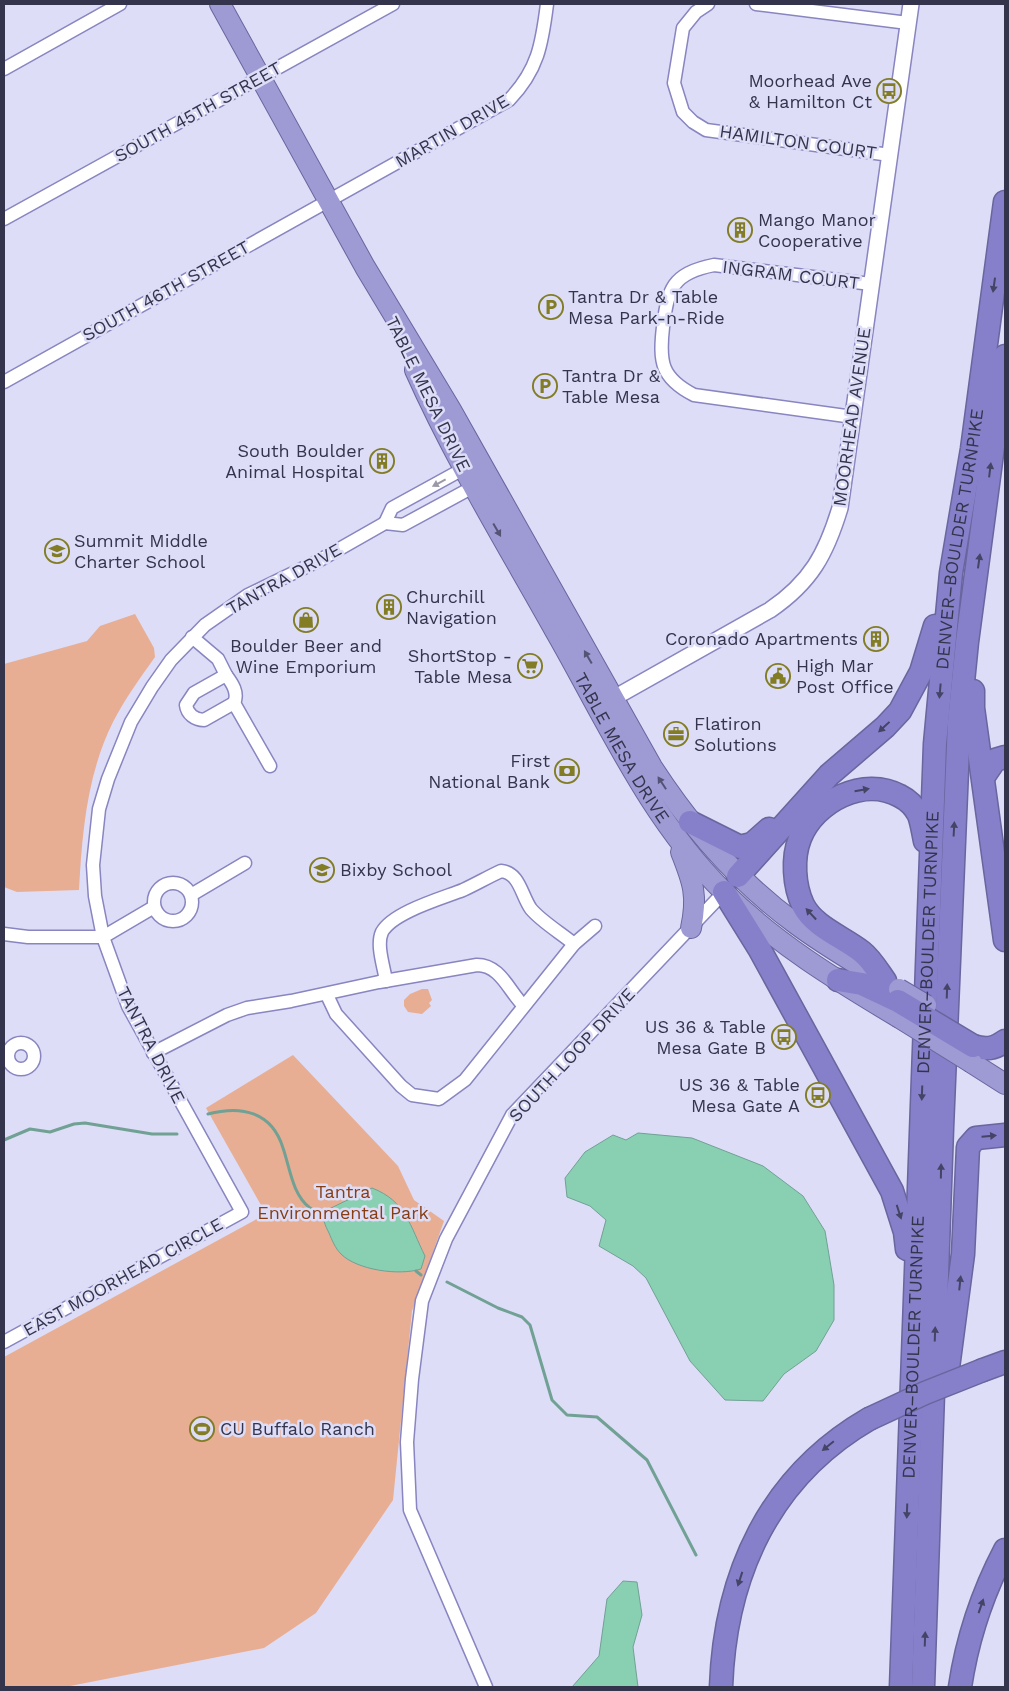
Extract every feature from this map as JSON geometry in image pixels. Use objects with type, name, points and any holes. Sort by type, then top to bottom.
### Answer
[{"type":"highway","name":"TABLE MESA DRIVE","points":[[220,4],[328,201],[380,292],[431,375],[478,479],[605,703],[652,767],[682,828],[778,939],[838,980]]},
{"type":"highway","name":"DENVER–BOULDER TURNPIKE","points":[[901,1687],[935,744],[951,573],[972,449],[1005,202]]},
{"type":"highway","name":"TABLE MESA DRIVE","points":[[380,292],[431,407],[463,469],[478,479]]},
{"type":"highway","name":"DENVER–BOULDER TURNPIKE","points":[[923,1687],[953,841],[959,722],[1005,356]]},
{"type":"highway","points":[[914,1340],[906,1232],[892,1191],[863,1137],[823,1092],[783,1021],[769,992],[760,950],[731,884],[799,806],[829,775],[885,727],[900,711],[920,672],[929,649],[939,604],[951,573]]},
{"type":"highway","points":[[973,602],[976,627],[973,708],[984,776],[1005,940]]},
{"type":"highway","points":[[984,776],[995,760],[1005,757]]},
{"type":"highway","points":[[895,997],[867,956],[822,925],[804,906],[799,895],[795,867],[800,839],[816,815],[838,798],[863,789],[887,790],[904,798],[919,814],[930,870]]},
{"type":"highway","points":[[691,928],[695,910],[695,889],[682,828],[744,846],[759,839],[781,817],[799,806]]},
{"type":"highway","name":"TABLE MESA DRIVE","points":[[731,884],[796,925],[895,997]]},
{"type":"highway","points":[[838,980],[862,984],[895,997],[987,1047],[1005,1084]]},
{"type":"highway","points":[[930,1487],[959,1294],[963,1254],[968,1147],[976,1138],[1005,1135]]},
{"type":"highway","points":[[721,1687],[722,1656],[732,1605],[746,1560],[767,1517],[793,1480],[819,1453],[836,1439],[868,1419],[925,1393],[1005,1362]]},
{"type":"highway","points":[[960,1687],[973,1629],[1005,1550]]},
{"type":"street","points":[[4,69],[120,4]]},
{"type":"street","name":"SOUTH 45TH STREET","points":[[4,219],[393,4]]},
{"type":"street","name":"MARTIN DRIVE","points":[[328,201],[509,100],[521,87],[534,67],[542,44],[548,4]]},
{"type":"street","name":"HAMILTON COURT","points":[[708,4],[696,12],[684,28],[674,83],[683,112],[693,122],[706,130],[890,155]]},
{"type":"street","points":[[756,4],[908,23]]},
{"type":"street","name":"MOORHEAD AVENUE","points":[[605,703],[770,610],[803,583],[820,560],[830,540],[840,508],[911,4]]},
{"type":"street","name":"SOUTH 46TH STREET","points":[[4,382],[328,201]]},
{"type":"street","name":"INGRAM COURT","points":[[853,417],[694,395],[682,388],[665,370],[660,354],[667,297],[683,277],[698,268],[714,265],[871,284]]},
{"type":"street","name":"TANTRA DRIVE","points":[[242,1212],[128,1006],[103,937],[95,896],[93,865],[99,809],[108,779],[131,722],[171,660],[192,637],[248,595],[320,560],[385,523],[392,508],[463,469]]},
{"type":"street","name":"TANTRA DRIVE","points":[[385,523],[402,525],[478,479]]},
{"type":"street","points":[[192,637],[218,659],[234,688],[236,697],[234,703],[202,720],[191,716],[186,707],[194,693],[226,675]]},
{"type":"street","points":[[234,703],[270,766]]},
{"type":"street","points":[[191,896],[245,863]]},
{"type":"street","points":[[386,981],[380,945],[382,932],[392,922],[430,901],[461,890],[501,871],[508,872],[514,876],[532,909],[574,944]]},
{"type":"street","points":[[169,883],[184,886],[191,896],[192,904],[189,913],[179,920],[166,920],[159,915],[154,907],[156,892],[169,883]]},
{"type":"street","name":"SOUTH LOOP DRIVE","points":[[486,1687],[410,1510],[407,1442],[412,1379],[422,1301],[446,1238],[512,1115],[731,884]]},
{"type":"street","points":[[4,934],[28,938],[103,937],[154,907]]},
{"type":"street","points":[[327,995],[336,1014],[401,1086],[412,1095],[439,1099],[464,1080],[574,944],[595,926]]},
{"type":"street","points":[[153,1053],[234,1012],[258,1005],[327,995],[386,981],[484,965],[495,970],[524,1006]]},
{"type":"street","name":"EAST MOORHEAD CIRCLE","points":[[4,1342],[242,1212]]},
{"type":"green space","points":[[135,614],[154,648],[155,657],[113,722],[97,762],[87,804],[79,890],[17,892],[4,887],[4,664],[87,641],[100,626]]},
{"type":"green space","points":[[422,989],[428,989],[432,1000],[429,1003],[431,1006],[422,1014],[408,1012],[404,1006],[404,1000],[410,994]]},
{"type":"green space","name":"CU Buffalo Ranch","points":[[293,1055],[398,1166],[414,1200],[444,1221],[412,1311],[393,1500],[316,1613],[264,1648],[65,1687],[4,1687],[4,1357],[266,1214],[206,1108]]},
{"type":"shaded area","points":[[638,1133],[692,1138],[763,1166],[803,1196],[825,1231],[834,1285],[834,1320],[816,1351],[784,1374],[763,1401],[725,1400],[690,1361],[646,1278],[633,1266],[599,1246],[606,1220],[590,1206],[567,1197],[565,1178],[585,1152],[613,1135],[626,1140]]},
{"type":"shaded area","points":[[372,1188],[393,1200],[406,1216],[425,1256],[421,1269],[390,1272],[368,1268],[348,1260],[335,1247],[324,1222],[325,1211]]},
{"type":"shaded area","points":[[623,1581],[637,1582],[642,1615],[633,1647],[638,1687],[572,1687],[599,1656],[607,1599]]},
{"type":"waterway","points":[[208,1114],[233,1110],[244,1111],[263,1119],[278,1136],[299,1196],[310,1208],[324,1213]]},
{"type":"waterway","points":[[4,1140],[30,1129],[50,1132],[74,1124],[85,1123],[152,1134],[177,1134]]},
{"type":"waterway","points":[[416,1271],[421,1275]]},
{"type":"waterway","points":[[447,1282],[498,1308],[522,1317],[530,1325],[552,1400],[567,1415],[597,1417],[647,1460],[696,1555]]},
{"type":"place","name":"Moorhead Ave & Hamilton Ct","points":[[889,91]]},
{"type":"place","name":"Mango Manor Cooperative","points":[[740,230]]},
{"type":"place","name":"Tantra Dr & Table Mesa Park-n-Ride","points":[[551,307]]},
{"type":"place","name":"Tantra Dr & Table Mesa","points":[[545,386]]},
{"type":"place","name":"South Boulder Animal Hospital","points":[[382,461]]},
{"type":"place","name":"Summit Middle Charter School","points":[[57,551]]},
{"type":"place","name":"Churchill Navigation","points":[[389,607]]},
{"type":"place","name":"Boulder Beer and Wine Emporium","points":[[306,620]]},
{"type":"place","name":"Coronado Apartments","points":[[876,639]]},
{"type":"place","name":"ShortStop - Table Mesa","points":[[530,666]]},
{"type":"place","name":"High Mar Post Office","points":[[778,676]]},
{"type":"place","name":"Flatiron Solutions","points":[[676,734]]},
{"type":"place","name":"First National Bank","points":[[567,771]]},
{"type":"place","name":"Bixby School","points":[[322,870]]},
{"type":"place","name":"US 36 & Table Mesa Gate B","points":[[784,1037]]},
{"type":"place","name":"US 36 & Table Mesa Gate A","points":[[818,1095]]},
{"type":"place","name":"CU Buffalo Ranch","points":[[202,1429]]},
{"type":"park label","name":"Tantra Environmental Park","points":[[343,1202]]}]
